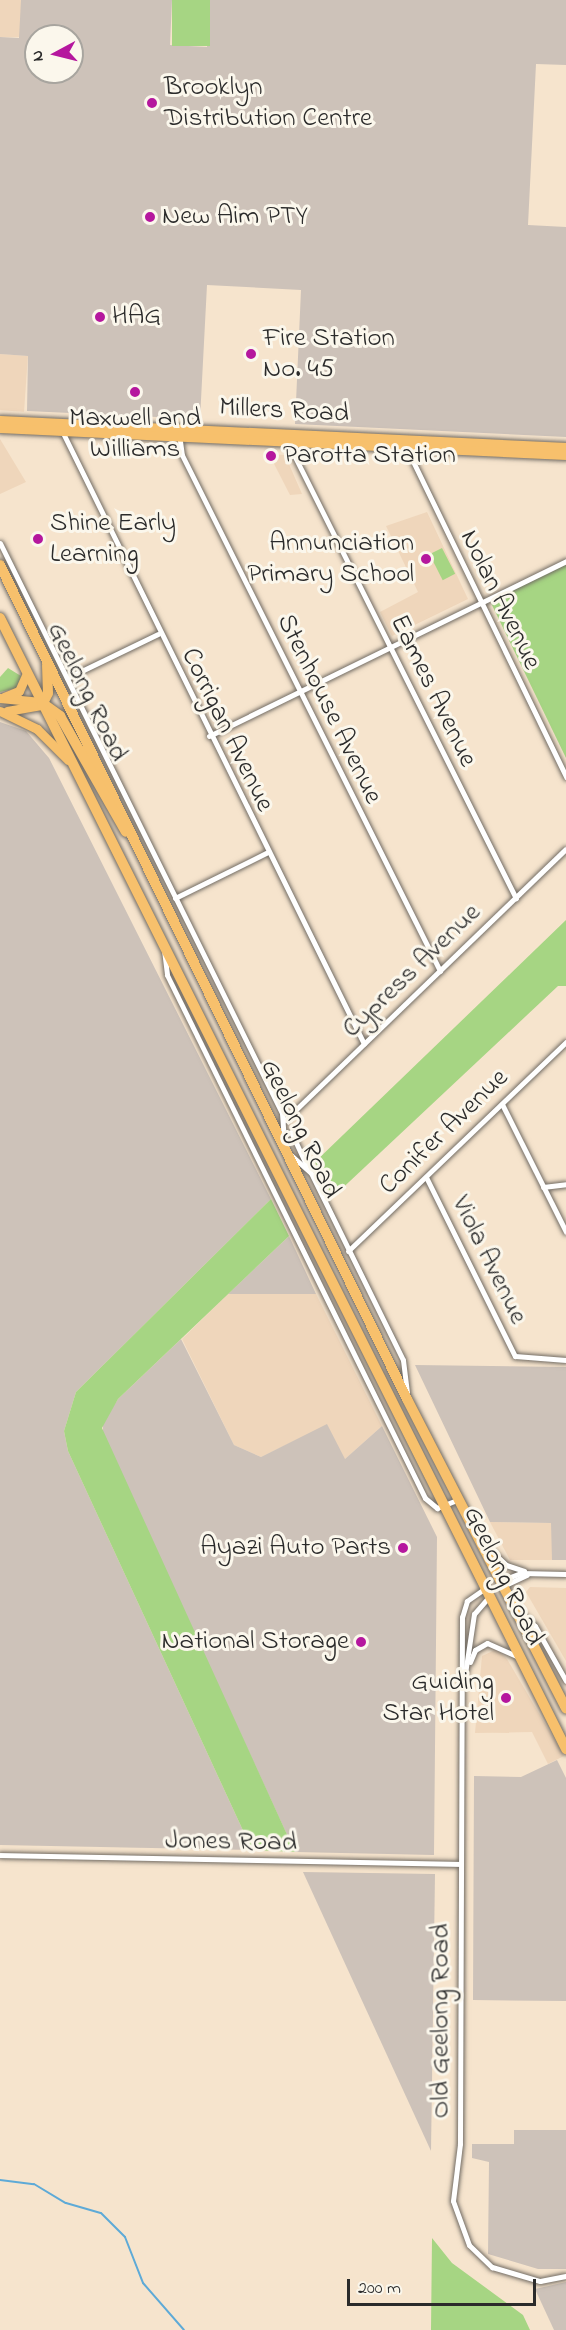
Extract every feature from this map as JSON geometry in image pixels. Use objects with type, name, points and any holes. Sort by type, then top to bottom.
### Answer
[{"type":"highway","name":"Geelong Road","points":[[0,566],[407,1399],[566,1709]]},
{"type":"highway","name":"Geelong Road","points":[[0,618],[68,760],[152,919],[486,1593],[566,1749]]},
{"type":"highway","points":[[47,660],[42,703],[60,716],[119,825],[134,841]]},
{"type":"highway","points":[[152,919],[168,910]]},
{"type":"highway","points":[[486,1593],[501,1584]]},
{"type":"main road","name":"Millers Road","points":[[0,420],[292,438],[566,447]]},
{"type":"main road","name":"Millers Road","points":[[0,428],[179,432]]},
{"type":"main road","name":"Millers Road","points":[[406,443],[566,455]]},
{"type":"main road","points":[[1,698],[19,691],[27,675]]},
{"type":"main road","points":[[1,698],[42,703]]},
{"type":"main road","points":[[0,711],[30,711],[42,703]]},
{"type":"main road","points":[[0,711],[37,729],[68,760]]},
{"type":"street","name":"Corrigan Avenue","points":[[62,431],[158,634],[266,853],[364,1044]]},
{"type":"street","name":"Stenhouse Avenue","points":[[179,432],[182,455],[440,971]]},
{"type":"street","name":"Eames Avenue","points":[[292,438],[389,647],[516,898]]},
{"type":"street","name":"Nolan Avenue","points":[[406,443],[480,603],[566,777]]},
{"type":"street","points":[[0,543],[285,1120],[284,1149],[311,1173]]},
{"type":"street","points":[[209,736],[566,561]]},
{"type":"street","points":[[67,678],[158,634]]},
{"type":"street","name":"Cypress Avenue","points":[[285,1120],[566,849]]},
{"type":"street","points":[[175,898],[266,853]]},
{"type":"street","points":[[211,997],[231,1011]]},
{"type":"street","name":"Conifer Avenue","points":[[348,1251],[566,1042]]},
{"type":"street","points":[[502,1104],[566,1232]]},
{"type":"street","points":[[291,1132],[403,1360],[407,1399]]},
{"type":"street","name":"Viola Avenue","points":[[426,1177],[518,1359],[566,1360]]},
{"type":"street","points":[[543,1187],[566,1184]]},
{"type":"street","points":[[444,1507],[459,1499]]},
{"type":"street","points":[[479,1540],[506,1565],[531,1573],[566,1574]]},
{"type":"street","points":[[501,1584],[531,1573]]},
{"type":"street","name":"Old Geelong Road","points":[[464,1684],[474,1614],[486,1593]]},
{"type":"street","name":"Old Geelong Road","points":[[486,1593],[462,1612],[464,1684],[460,2158],[453,2184],[457,2218],[469,2245],[492,2267],[540,2281],[566,2276]]},
{"type":"street","points":[[512,1607],[534,1623],[566,1681]]},
{"type":"street","points":[[464,1684],[473,1653],[484,1644],[518,1657]]},
{"type":"street","name":"Jones Road","points":[[0,1855],[461,1864]]},
{"type":"shaded area","points":[[0,0],[21,0],[21,37],[0,37]]},
{"type":"shaded area","points":[[21,0],[172,0],[170,45],[207,47],[210,0],[566,0],[566,65],[536,64],[528,225],[566,227],[566,437],[295,424],[301,290],[207,285],[200,419],[27,411],[28,356],[0,354],[0,37],[19,38]]},
{"type":"shaded area","points":[[0,354],[28,356],[24,412],[0,410]]},
{"type":"shaded area","points":[[0,439],[26,482],[0,494]]},
{"type":"shaded area","points":[[269,454],[285,455],[302,494],[290,495]]},
{"type":"shaded area","name":"Annunciation Primary School","points":[[427,512],[468,599],[392,636],[380,612],[418,592],[386,526]]},
{"type":"shaded area","points":[[0,722],[26,731],[49,758],[271,1199],[76,1392],[64,1431],[68,1451],[252,1850],[0,1845]]},
{"type":"shaded area","points":[[289,1236],[316,1294],[228,1294]]},
{"type":"shaded area","points":[[228,1294],[316,1294],[382,1426],[344,1460],[327,1425],[261,1457],[234,1445],[182,1339]]},
{"type":"shaded area","points":[[181,1339],[234,1445],[261,1457],[327,1424],[345,1459],[382,1426],[437,1537],[434,1855],[295,1852],[103,1435],[103,1422],[118,1399]]},
{"type":"shaded area","points":[[415,1365],[566,1367],[566,1560],[552,1560],[551,1523],[490,1522]]},
{"type":"shaded area","points":[[490,1522],[552,1523],[552,1560],[510,1560]]},
{"type":"shaded area","points":[[530,1587],[566,1588],[566,1661],[526,1592]]},
{"type":"shaded area","points":[[497,1649],[507,1659],[564,1756],[548,1764],[532,1732],[475,1733],[482,1656]]},
{"type":"shaded area","points":[[557,1760],[566,1778],[566,2001],[473,2000],[474,1776],[521,1777]]},
{"type":"shaded area","points":[[303,1872],[435,1874],[431,2151]]},
{"type":"shaded area","points":[[514,2130],[566,2130],[566,2269],[538,2269],[488,2254],[489,2162],[472,2158],[472,2144],[514,2144]]},
{"type":"shaded area","points":[[566,2282],[566,2330],[554,2330],[535,2289]]},
{"type":"green space","points":[[172,0],[210,0],[210,46],[172,46]]},
{"type":"green space","points":[[442,548],[455,574],[443,580],[430,554]]},
{"type":"green space","points":[[566,564],[566,758],[490,601]]},
{"type":"green space","points":[[8,668],[21,676],[17,688],[0,692],[0,677]]},
{"type":"green space","points":[[566,920],[566,986],[558,986],[333,1197],[315,1162]]},
{"type":"green space","points":[[271,1199],[289,1236],[118,1399],[102,1428],[295,1852],[252,1850],[68,1451],[64,1431],[76,1392]]},
{"type":"green space","points":[[432,2238],[452,2263],[523,2315],[530,2330],[431,2330]]},
{"type":"waterway","points":[[0,2180],[34,2184],[66,2203],[101,2213],[125,2237],[143,2283],[184,2330]]},
{"type":"place","name":"Brooklyn Distribution Centre","points":[[152,103]]},
{"type":"place","name":"New Aim PTY","points":[[150,217]]},
{"type":"place","name":"HAG","points":[[100,317]]},
{"type":"place","name":"Fire Station No. 45","points":[[251,354]]},
{"type":"place","name":"Maxwell and Williams","points":[[135,392]]},
{"type":"place","name":"Parotta Station","points":[[271,456]]},
{"type":"place","name":"Shine Early Learning","points":[[38,539]]},
{"type":"place","name":"Annunciation Primary School","points":[[426,559]]},
{"type":"place","name":"Ayazi Auto Parts","points":[[403,1548]]},
{"type":"place","name":"National Storage","points":[[361,1642]]},
{"type":"place","name":"Guiding Star Hotel","points":[[506,1698]]}]
